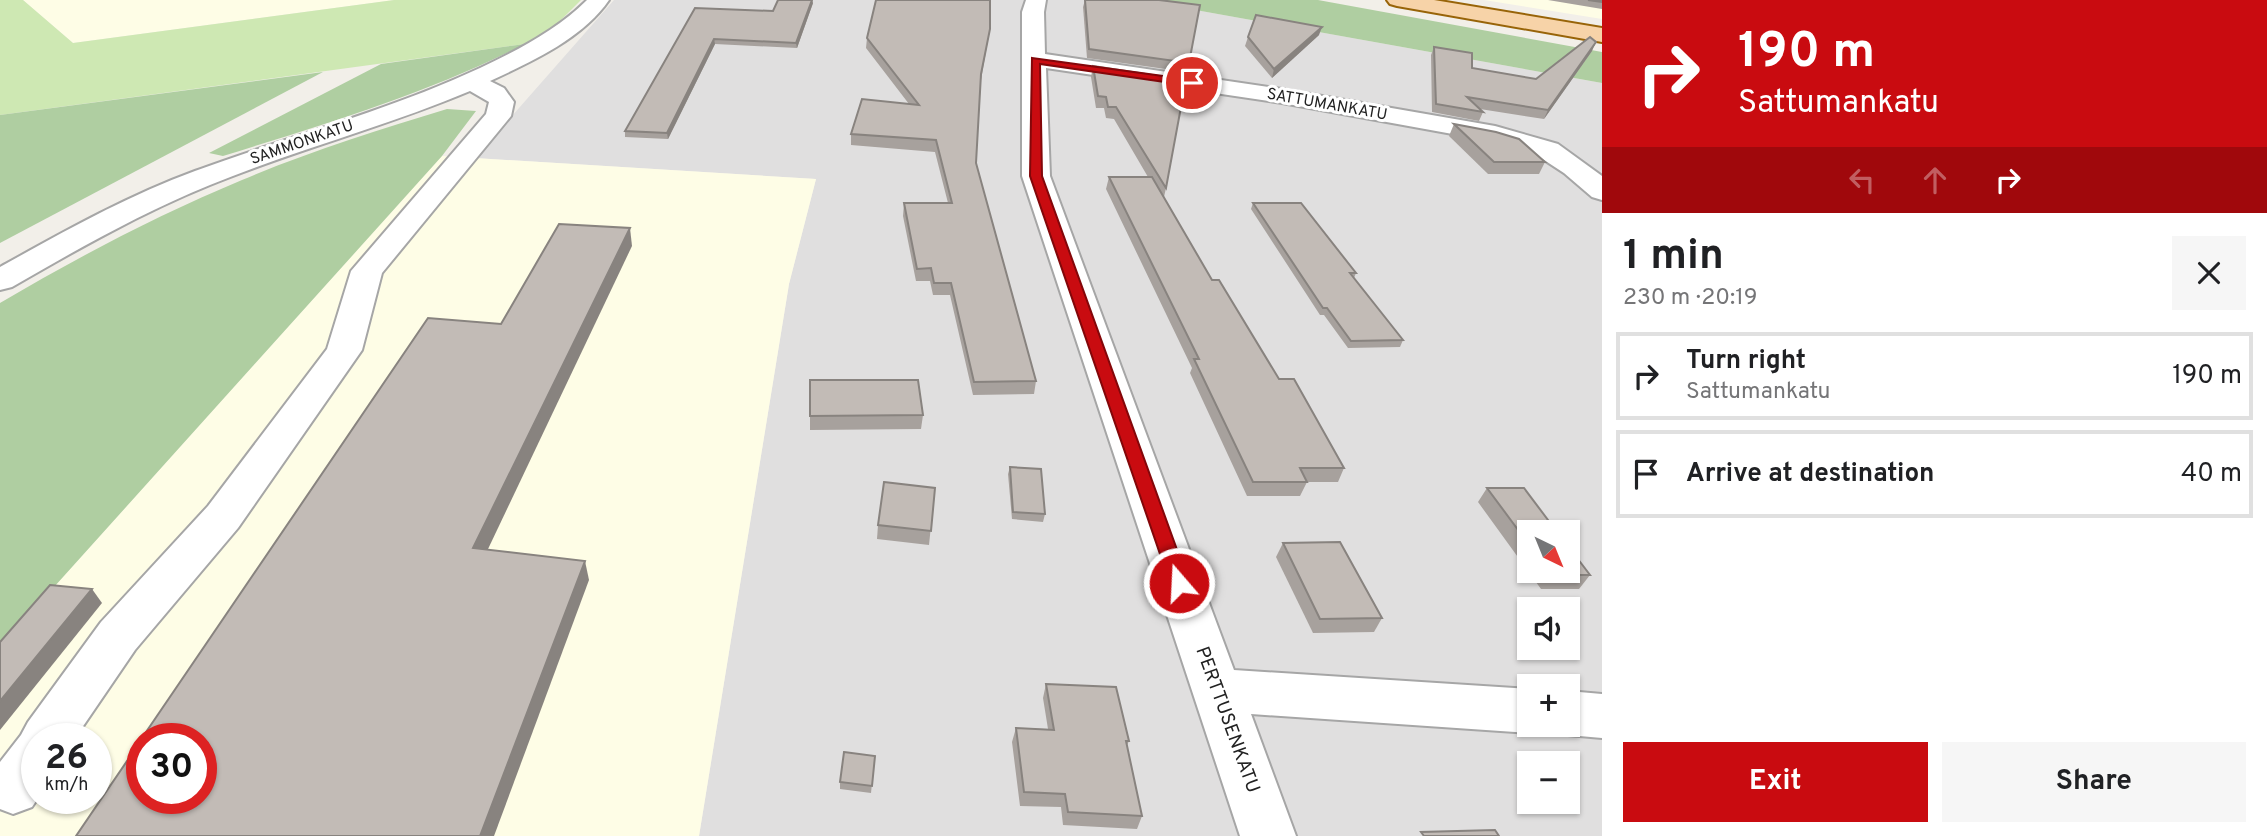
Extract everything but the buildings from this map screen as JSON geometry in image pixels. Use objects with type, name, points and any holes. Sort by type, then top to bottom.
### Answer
[{"type":"main road","points":[[1397,0],[1602,35]]},
{"type":"street","name":"SAMMONKATU","points":[[0,280],[134,208],[202,178],[417,104],[471,82],[551,41],[582,18],[599,0]]},
{"type":"street","name":"PERTTUSENKATU","points":[[1036,0],[1033,12],[1036,60],[1036,176],[1268,836]]},
{"type":"street","name":"SATTUMANKATU","points":[[1036,60],[1282,96],[1495,134],[1548,150],[1574,167],[1602,191]]},
{"type":"street","points":[[57,723],[118,636],[223,517],[344,350],[352,328],[359,289],[383,249],[498,116],[502,102],[495,93],[471,82]]},
{"type":"street","points":[[1216,690],[1517,710]]},
{"type":"street","points":[[1580,714],[1602,716]]},
{"type":"shaded area","points":[[23,0],[394,0],[73,43]]},
{"type":"shaded area","points":[[614,0],[1140,0],[1602,83],[1602,836],[699,836],[789,284],[816,179],[475,158]]},
{"type":"shaded area","points":[[1484,0],[1602,0],[1602,19]]},
{"type":"shaded area","points":[[442,156],[816,179],[789,284],[699,836],[0,836],[0,647]]},
{"type":"green space","points":[[0,0],[23,0],[73,43],[394,0],[581,0],[556,25],[525,44],[0,115]]},
{"type":"green space","points":[[1140,0],[1318,0],[1602,52],[1602,83]]},
{"type":"green space","points":[[525,44],[414,93],[223,156],[209,153],[381,64]]},
{"type":"green space","points":[[323,72],[0,243],[0,115]]},
{"type":"green space","points":[[447,109],[476,111],[442,156],[0,647],[0,303],[119,237],[211,193],[318,151]]},
{"type":"route","points":[[1179,583],[1110,380],[1036,176],[1034,82],[1036,60],[1192,83]]}]
